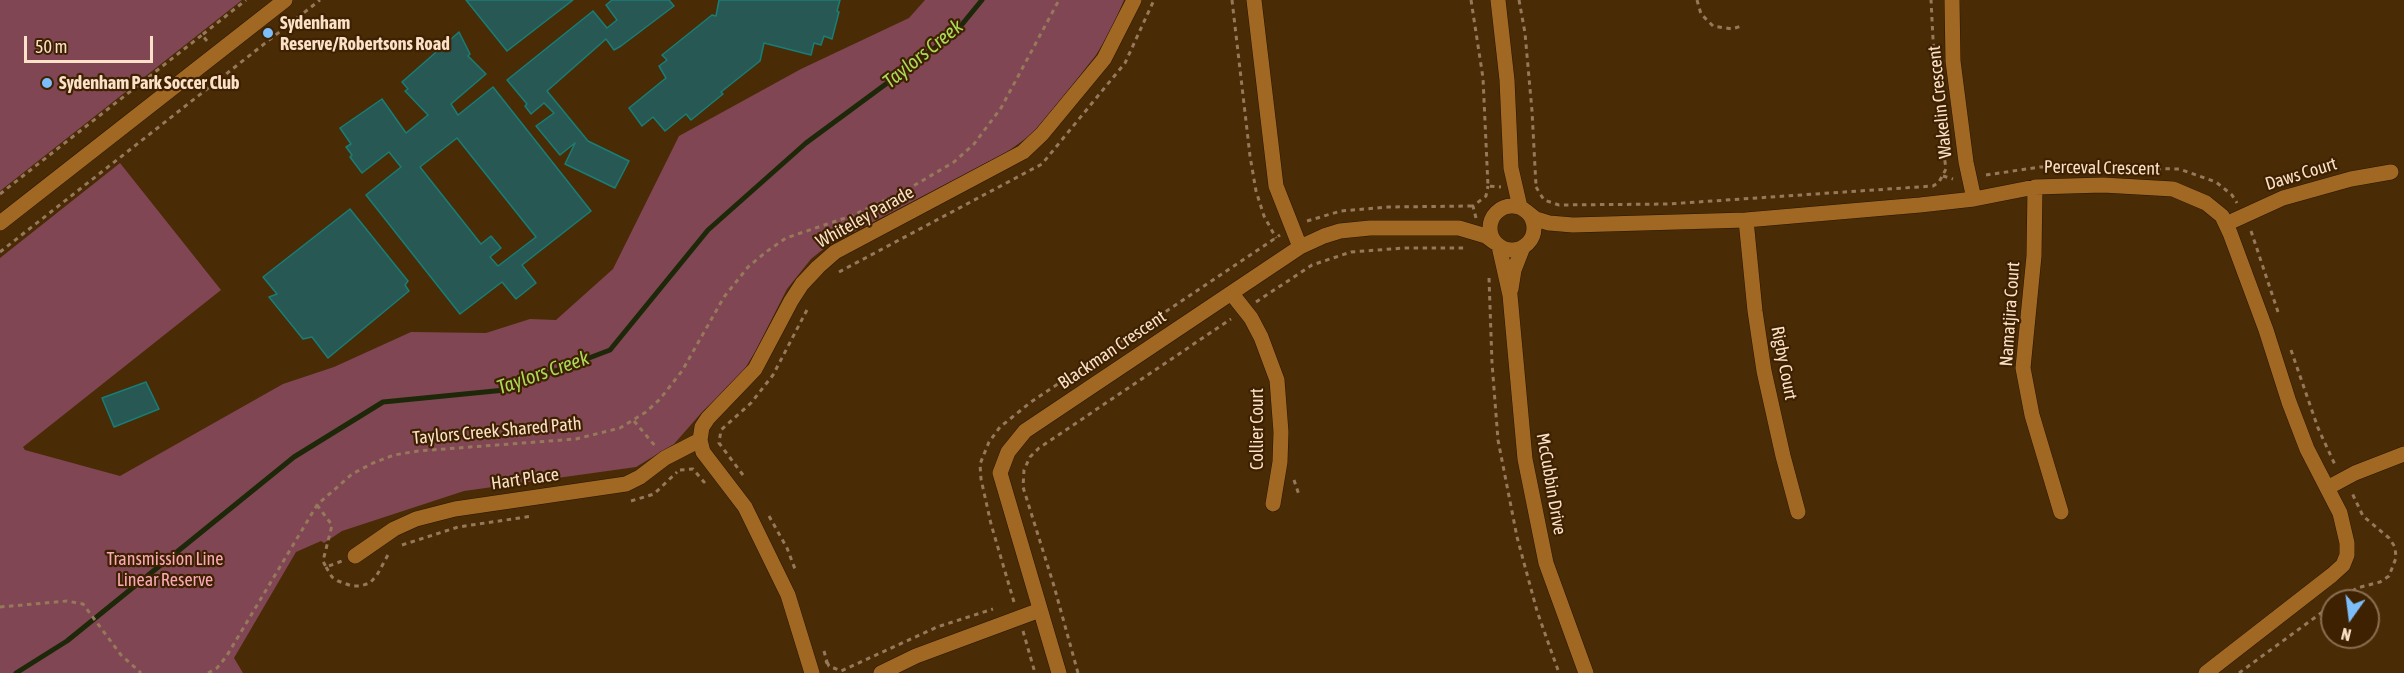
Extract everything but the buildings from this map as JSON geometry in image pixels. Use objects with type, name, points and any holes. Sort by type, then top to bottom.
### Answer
[{"type":"street","points":[[0,223],[285,0]]},
{"type":"street","name":"Whiteley Parade","points":[[700,440],[702,428],[708,418],[755,369],[802,284],[818,267],[835,252],[1023,152],[1042,134],[1104,59],[1134,0]]},
{"type":"street","points":[[1254,0],[1276,186],[1300,247]]},
{"type":"street","points":[[1498,0],[1508,80],[1511,168],[1523,209],[1530,216],[1534,229],[1526,245],[1510,250],[1496,244],[1489,230],[1492,218],[1507,206],[1523,209]]},
{"type":"street","name":"Wakelin Crescent","points":[[1952,0],[1953,61],[1969,178],[1974,198]]},
{"type":"street","points":[[1498,211],[1511,168]]},
{"type":"street","name":"Daws Court","points":[[2226,224],[2283,198],[2351,179],[2391,172]]},
{"type":"street","name":"Perceval Crescent","points":[[1523,209],[1536,219],[1549,223],[1573,225],[1746,220],[1920,206],[2036,187],[2103,184],[2173,189],[2206,203],[2222,216],[2226,224],[2307,449],[2329,487],[2345,529],[2347,555],[2343,565],[2315,590],[2206,673]]},
{"type":"street","name":"Namatjira Court","points":[[2036,187],[2034,256],[2023,368],[2032,415],[2061,512]]},
{"type":"street","name":"Blackman Crescent","points":[[1059,673],[1000,473],[1008,452],[1025,431],[1300,247],[1324,236],[1355,229],[1459,228],[1484,221],[1498,211]]},
{"type":"street","name":"Rigby Court","points":[[1746,220],[1755,311],[1764,371],[1798,512]]},
{"type":"street","name":"Perceval Crescent","points":[[1526,245],[1540,235],[1573,225]]},
{"type":"street","name":"Blackman Crescent","points":[[1459,228],[1486,236],[1496,244]]},
{"type":"street","name":"McCubbin Drive","points":[[1496,244],[1510,295],[1525,459],[1546,563],[1586,673]]},
{"type":"street","name":"McCubbin Drive","points":[[1510,295],[1514,270],[1526,245]]},
{"type":"street","name":"Collier Court","points":[[1232,294],[1245,309],[1261,337],[1277,380],[1280,442],[1273,504]]},
{"type":"street","points":[[700,440],[703,452],[745,507],[788,595],[811,670]]},
{"type":"street","name":"Hart Place","points":[[355,555],[394,529],[416,519],[455,509],[626,484],[640,477],[665,458],[700,440]]},
{"type":"street","points":[[2329,487],[2404,454]]},
{"type":"street","points":[[881,673],[916,656],[1040,610]]},
{"type":"path","points":[[0,252],[320,0]]},
{"type":"path","name":"Taylors Creek Shared Path","points":[[208,673],[217,668],[226,657],[317,505],[352,474],[394,455],[427,450],[576,440],[620,428],[634,421],[653,406],[671,386],[724,297],[748,267],[766,252],[786,238],[852,216],[903,192],[954,162],[974,144],[1001,108],[1059,0]]},
{"type":"path","points":[[831,279],[839,272],[1042,164],[1125,63],[1154,0]]},
{"type":"path","points":[[1232,0],[1256,191],[1264,216],[1276,238]]},
{"type":"path","points":[[1697,0],[1701,14],[1713,26],[1732,29],[1741,26]]},
{"type":"path","points":[[1536,187],[1544,200],[1559,205],[1668,204],[1933,186],[1943,176],[1946,169],[1936,97],[1931,0]]},
{"type":"path","points":[[0,194],[202,35]]},
{"type":"path","points":[[1943,176],[1959,180],[2040,167],[2180,169],[2216,182],[2232,195],[2245,214],[2279,315]]},
{"type":"path","points":[[1035,673],[991,524],[981,479],[980,464],[989,442],[1000,427],[1031,402],[1292,228],[1316,217],[1341,211],[1388,207],[1473,206]]},
{"type":"path","points":[[1078,673],[1023,487],[1024,470],[1030,457],[1039,448],[1312,265],[1343,254],[1405,248],[1472,248]]},
{"type":"path","points":[[744,477],[719,443],[721,430],[751,403],[773,375],[809,304]]},
{"type":"path","points":[[2290,348],[2318,428],[2343,480],[2363,516],[2395,547],[2396,558],[2389,576],[2380,582],[2356,589]]},
{"type":"path","points":[[634,421],[665,458]]},
{"type":"path","points":[[622,502],[654,494],[677,472]]},
{"type":"path","points":[[317,505],[332,525],[323,561],[332,577],[338,581],[352,586],[370,582],[377,575],[390,552]]},
{"type":"path","points":[[767,512],[787,548],[795,570]]},
{"type":"path","points":[[399,546],[458,527],[540,514]]},
{"type":"path","points":[[326,567],[355,555]]},
{"type":"path","points":[[0,607],[67,601],[80,603],[88,609],[121,655],[141,673]]},
{"type":"path","points":[[2239,673],[2320,614]]},
{"type":"path","points":[[811,670],[828,662],[821,642]]},
{"type":"path","points":[[217,668],[217,673]]},
{"type":"green space","name":"Sydenham Park Soccer Club","points":[[0,0],[242,0],[0,191]]},
{"type":"green space","name":"Transmission Line Linear Reserve","points":[[925,0],[1124,0],[1111,30],[1096,55],[1041,125],[1025,139],[1007,152],[827,246],[811,259],[787,289],[741,375],[703,411],[674,444],[636,467],[464,491],[342,531],[324,543],[321,541],[296,552],[234,658],[243,673],[0,673],[0,258],[120,163],[221,290],[23,447],[25,450],[120,476],[283,384],[334,367],[411,332],[486,333],[530,319],[556,320],[613,269],[679,136],[801,69],[909,18]]},
{"type":"waterway","name":"Taylors Creek","points":[[16,673],[67,641],[294,457],[383,402],[505,390],[610,350],[708,230],[806,143],[955,33],[982,0]]},
{"type":"place","name":"Sydenham Reserve/Robertsons Road","points":[[268,33]]},
{"type":"place","name":"Sydenham Park Soccer Club","points":[[47,83]]}]
